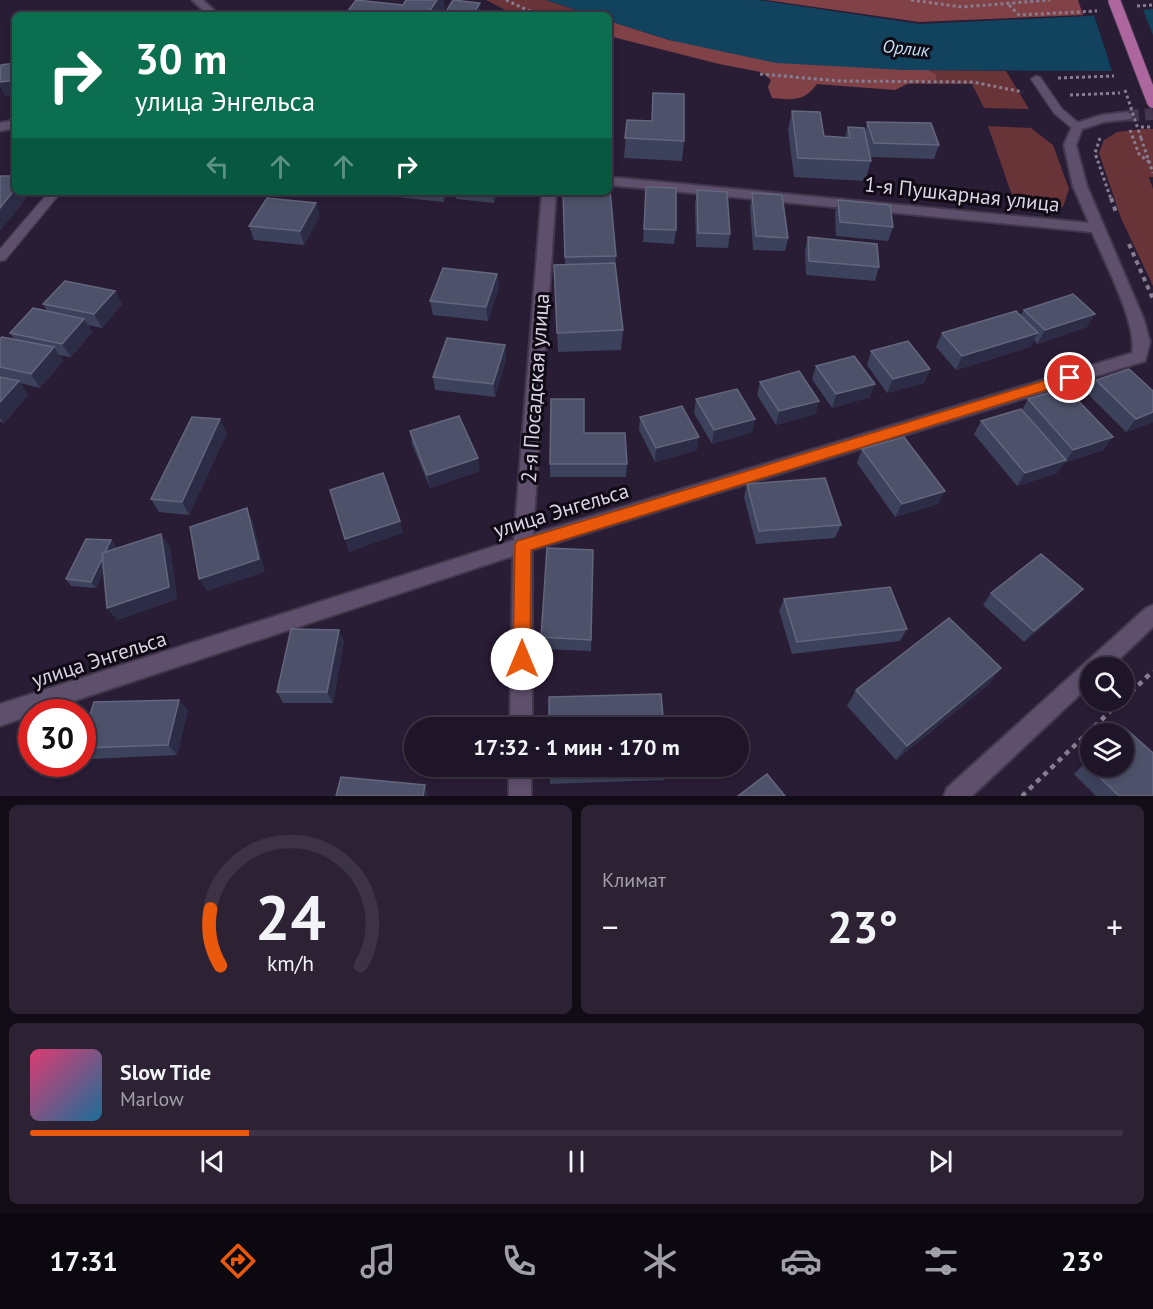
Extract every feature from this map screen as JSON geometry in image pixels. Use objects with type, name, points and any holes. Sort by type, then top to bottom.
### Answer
[{"type":"main road","points":[[1114,0],[1153,102]]},
{"type":"street","points":[[197,0],[211,12]]},
{"type":"street","points":[[1096,228],[1080,186],[1070,146],[1077,127],[1102,119],[1126,124]]},
{"type":"street","name":"1-я Пушкарная улица","points":[[612,181],[1096,228]]},
{"type":"street","name":"2-я Посадская улица","points":[[521,717],[523,545],[549,195]]},
{"type":"street","name":"улица Энгельса","points":[[0,715],[523,545],[1139,357],[1142,342],[1136,321],[1096,228]]},
{"type":"street","points":[[1107,657],[1153,614]]},
{"type":"street","points":[[955,796],[1080,681]]},
{"type":"street","points":[[520,777],[520,796]]},
{"type":"lane","points":[[1036,79],[1058,111],[1077,127]]},
{"type":"lane","points":[[0,258],[52,195]]},
{"type":"path","points":[[506,0],[531,12]]},
{"type":"path","points":[[911,0],[962,7],[1050,0]]},
{"type":"path","points":[[1009,4],[1019,15],[1099,10]]},
{"type":"path","points":[[1131,7],[1153,5]]},
{"type":"path","points":[[760,74],[840,81],[973,82],[1048,96],[1120,93]]},
{"type":"path","points":[[1036,79],[1114,76]]},
{"type":"path","points":[[1149,162],[1139,154],[1126,124],[1153,127]]},
{"type":"path","points":[[1107,134],[1099,139],[1095,153],[1118,218]]},
{"type":"path","points":[[1141,138],[1153,173]]},
{"type":"path","points":[[1127,238],[1153,299]]},
{"type":"path","points":[[1134,689],[1153,671]]},
{"type":"path","points":[[1022,796],[1111,711]]},
{"type":"shaded area","points":[[486,0],[546,0],[579,11],[577,12],[509,12]]},
{"type":"shaded area","points":[[766,0],[1078,0],[1083,15],[919,22]]},
{"type":"shaded area","points":[[612,22],[669,40],[905,70],[928,70],[936,74],[936,80],[907,84],[895,90],[817,84],[802,97],[772,98],[768,87],[771,80],[761,72],[719,64],[612,37]]},
{"type":"shaded area","points":[[928,70],[1006,71],[1029,109],[984,108],[972,84],[907,84],[936,80],[936,74]]},
{"type":"shaded area","points":[[988,126],[1031,128],[1053,145],[1069,189],[1063,207],[1017,210]]},
{"type":"shaded area","points":[[1153,129],[1153,177],[1149,177],[1153,189],[1153,286],[1121,218],[1099,153],[1104,140],[1117,132]]},
{"type":"water","name":"Орлик","points":[[546,0],[758,0],[920,24],[1088,16],[1153,9],[1153,68],[1116,71],[905,70],[776,63],[669,40],[612,22],[612,12],[583,12]]},
{"type":"pier","points":[[1142,7],[1153,35],[1153,72],[1113,74],[1093,12]]},
{"type":"building","points":[[356,0],[403,5],[406,0],[437,0],[429,12],[347,12]]},
{"type":"building","points":[[453,0],[480,3],[474,12],[446,12]]},
{"type":"building","points":[[12,63],[12,80],[0,82],[1,65]]},
{"type":"building","points":[[653,93],[684,94],[684,141],[625,138],[627,120],[652,121]]},
{"type":"building","points":[[792,111],[820,112],[824,136],[850,138],[848,127],[864,128],[871,161],[798,158]]},
{"type":"building","points":[[867,122],[931,123],[939,145],[874,143]]},
{"type":"building","points":[[0,176],[12,176],[12,193],[0,208]]},
{"type":"building","points":[[646,187],[676,188],[676,230],[644,229]]},
{"type":"building","points":[[697,190],[727,192],[730,234],[698,233]]},
{"type":"building","points":[[752,193],[782,195],[788,238],[756,236]]},
{"type":"building","points":[[563,195],[610,195],[616,256],[565,257]]},
{"type":"building","points":[[267,198],[316,203],[300,231],[249,226]]},
{"type":"building","points":[[838,200],[890,205],[893,227],[840,222]]},
{"type":"building","points":[[808,237],[877,244],[879,267],[809,261]]},
{"type":"building","points":[[615,263],[623,330],[557,333],[554,265]]},
{"type":"building","points":[[443,268],[497,274],[486,307],[430,301]]},
{"type":"building","points":[[65,281],[115,291],[94,314],[43,304]]},
{"type":"building","points":[[1073,294],[1095,314],[1045,330],[1024,310]]},
{"type":"building","points":[[33,308],[84,319],[62,344],[10,333]]},
{"type":"building","points":[[1016,311],[1038,333],[962,356],[942,333]]},
{"type":"building","points":[[0,338],[54,347],[31,374],[0,367]]},
{"type":"building","points":[[447,338],[505,345],[493,384],[433,377]]},
{"type":"building","points":[[908,341],[930,369],[893,379],[871,351]]},
{"type":"building","points":[[854,356],[875,384],[836,394],[816,366]]},
{"type":"building","points":[[1129,369],[1153,391],[1153,412],[1136,419],[1096,380]]},
{"type":"building","points":[[799,371],[819,401],[779,411],[760,382]]},
{"type":"building","points":[[0,377],[19,381],[0,402]]},
{"type":"building","points":[[1066,388],[1113,437],[1073,450],[1028,399]]},
{"type":"building","points":[[737,389],[755,419],[714,430],[696,399]]},
{"type":"building","points":[[551,399],[584,399],[584,433],[625,433],[627,464],[550,464]]},
{"type":"building","points":[[682,406],[699,437],[656,448],[640,417]]},
{"type":"building","points":[[1021,409],[1066,460],[1025,473],[981,421]]},
{"type":"building","points":[[459,416],[478,458],[427,475],[410,431]]},
{"type":"building","points":[[192,417],[220,419],[182,502],[151,499]]},
{"type":"building","points":[[904,437],[945,491],[902,504],[862,449]]},
{"type":"building","points":[[383,473],[400,521],[345,539],[330,490]]},
{"type":"building","points":[[825,478],[841,525],[759,531],[747,484]]},
{"type":"building","points":[[247,508],[259,559],[199,579],[190,527]]},
{"type":"building","points":[[161,534],[169,587],[107,608],[102,553]]},
{"type":"building","points":[[86,539],[111,540],[105,552],[102,553],[103,557],[91,582],[66,579]]},
{"type":"building","points":[[547,548],[593,550],[591,640],[541,637]]},
{"type":"building","points":[[1041,554],[1083,589],[1034,631],[991,593]]},
{"type":"building","points":[[890,587],[907,629],[797,642],[784,599]]},
{"type":"building","points":[[949,618],[1001,668],[907,746],[856,690]]},
{"type":"building","points":[[291,629],[339,630],[327,692],[277,692]]},
{"type":"building","points":[[661,694],[663,717],[549,717],[549,697]]},
{"type":"building","points":[[179,700],[168,745],[96,748],[96,702]]},
{"type":"building","points":[[1134,736],[1153,753],[1153,796],[1119,796],[1099,777],[1134,777]]},
{"type":"building","points":[[767,774],[785,796],[738,796]]},
{"type":"building","points":[[341,777],[425,785],[423,796],[336,796]]},
{"type":"tunnel","points":[[1127,116],[1153,114]]},
{"type":"route","points":[[522,659],[523,545],[1070,378]]}]
